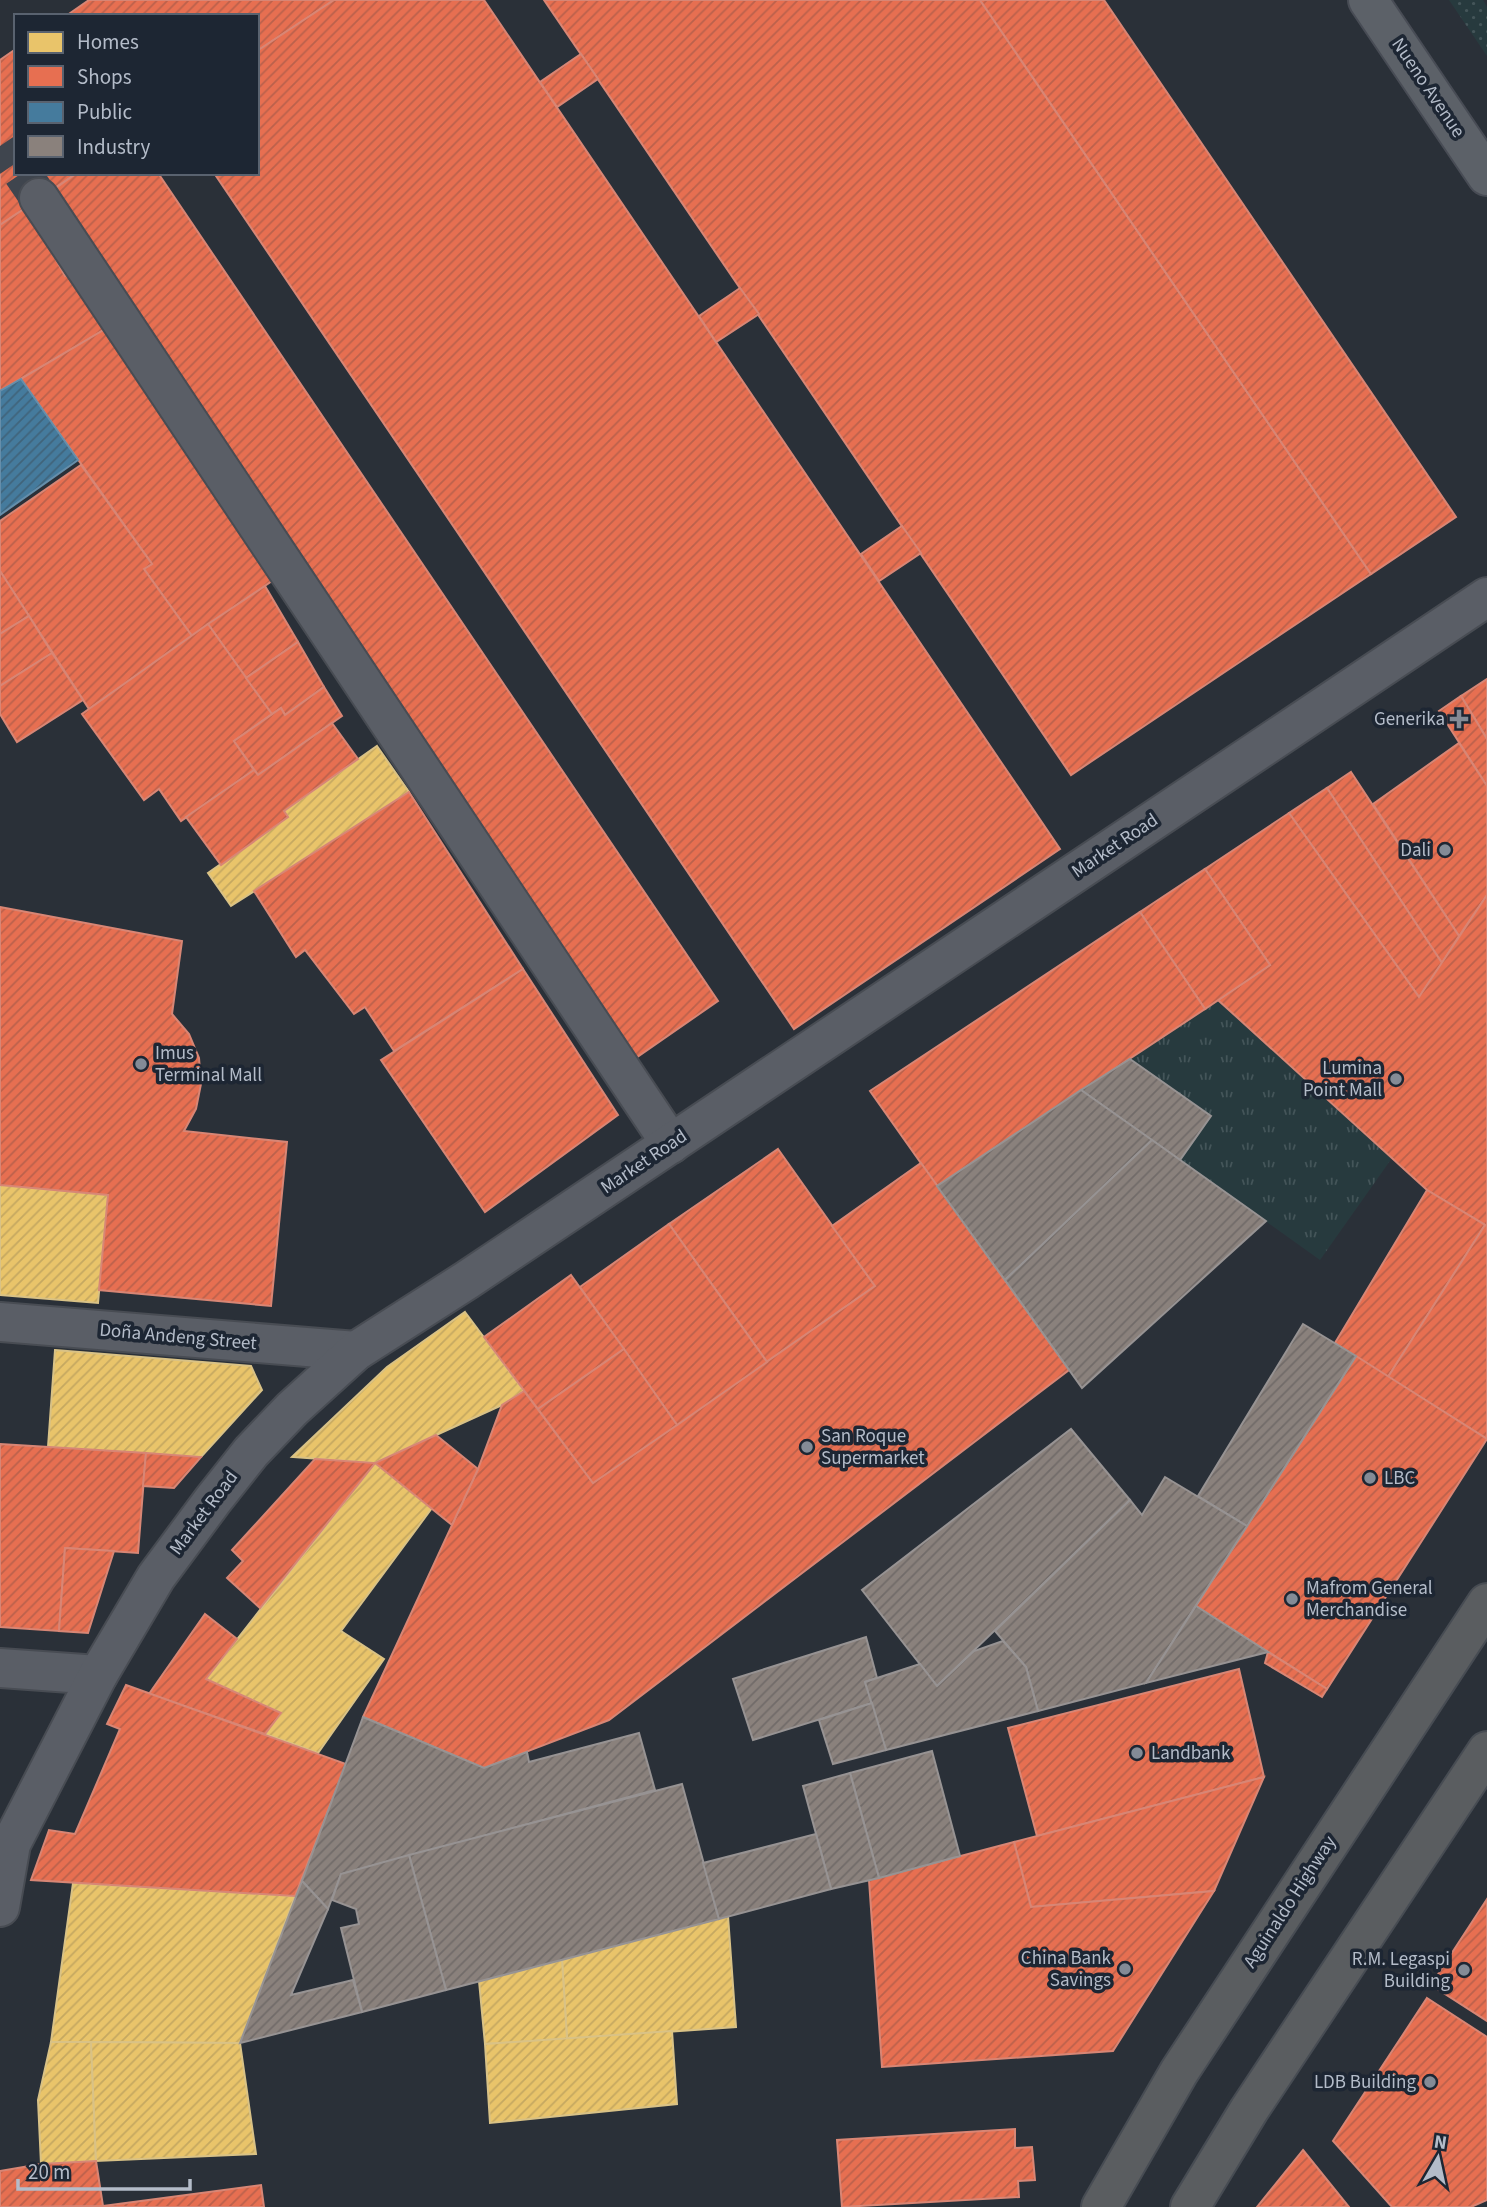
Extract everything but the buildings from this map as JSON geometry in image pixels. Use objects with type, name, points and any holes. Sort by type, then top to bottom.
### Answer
[{"type":"highway","name":"Aguinaldo Highway","points":[[1101,2207],[1179,2072],[1487,1603]]},
{"type":"highway","points":[[1190,2207],[1249,2110],[1487,1751]]},
{"type":"main road","name":"Nueno Avenue","points":[[1368,0],[1487,176]]},
{"type":"street","points":[[39,198],[671,1144]]},
{"type":"street","name":"Market Road","points":[[0,1907],[11,1844],[98,1675],[156,1577],[251,1452],[292,1409],[356,1351],[671,1144],[1487,597]]},
{"type":"street","name":"Doña Andeng Street","points":[[0,1322],[356,1351]]},
{"type":"street","points":[[0,1668],[98,1675]]},
{"type":"green space","points":[[1449,0],[1483,0],[1487,7],[1487,56]]},
{"type":"green space","points":[[1218,1000],[1392,1158],[1320,1260],[1180,1160],[1210,1116],[1130,1059]]},
{"type":"tunnel","points":[[3,144],[14,160]]},
{"type":"tunnel","points":[[23,175],[39,198]]},
{"type":"place","name":"Generika","points":[[1459,719]]},
{"type":"place","name":"Dali","points":[[1445,850]]},
{"type":"place","name":"Imus Terminal Mall","points":[[141,1064]]},
{"type":"place","name":"Lumina Point Mall","points":[[1396,1079]]},
{"type":"place","name":"San Roque Supermarket","points":[[807,1447]]},
{"type":"place","name":"LBC","points":[[1370,1478]]},
{"type":"place","name":"Mafrom General Merchandise","points":[[1292,1599]]},
{"type":"place","name":"Landbank","points":[[1137,1753]]},
{"type":"place","name":"China Bank Savings","points":[[1125,1969]]},
{"type":"place","name":"R.M. Legaspi Building","points":[[1464,1970]]},
{"type":"place","name":"LDB Building","points":[[1430,2082]]}]
